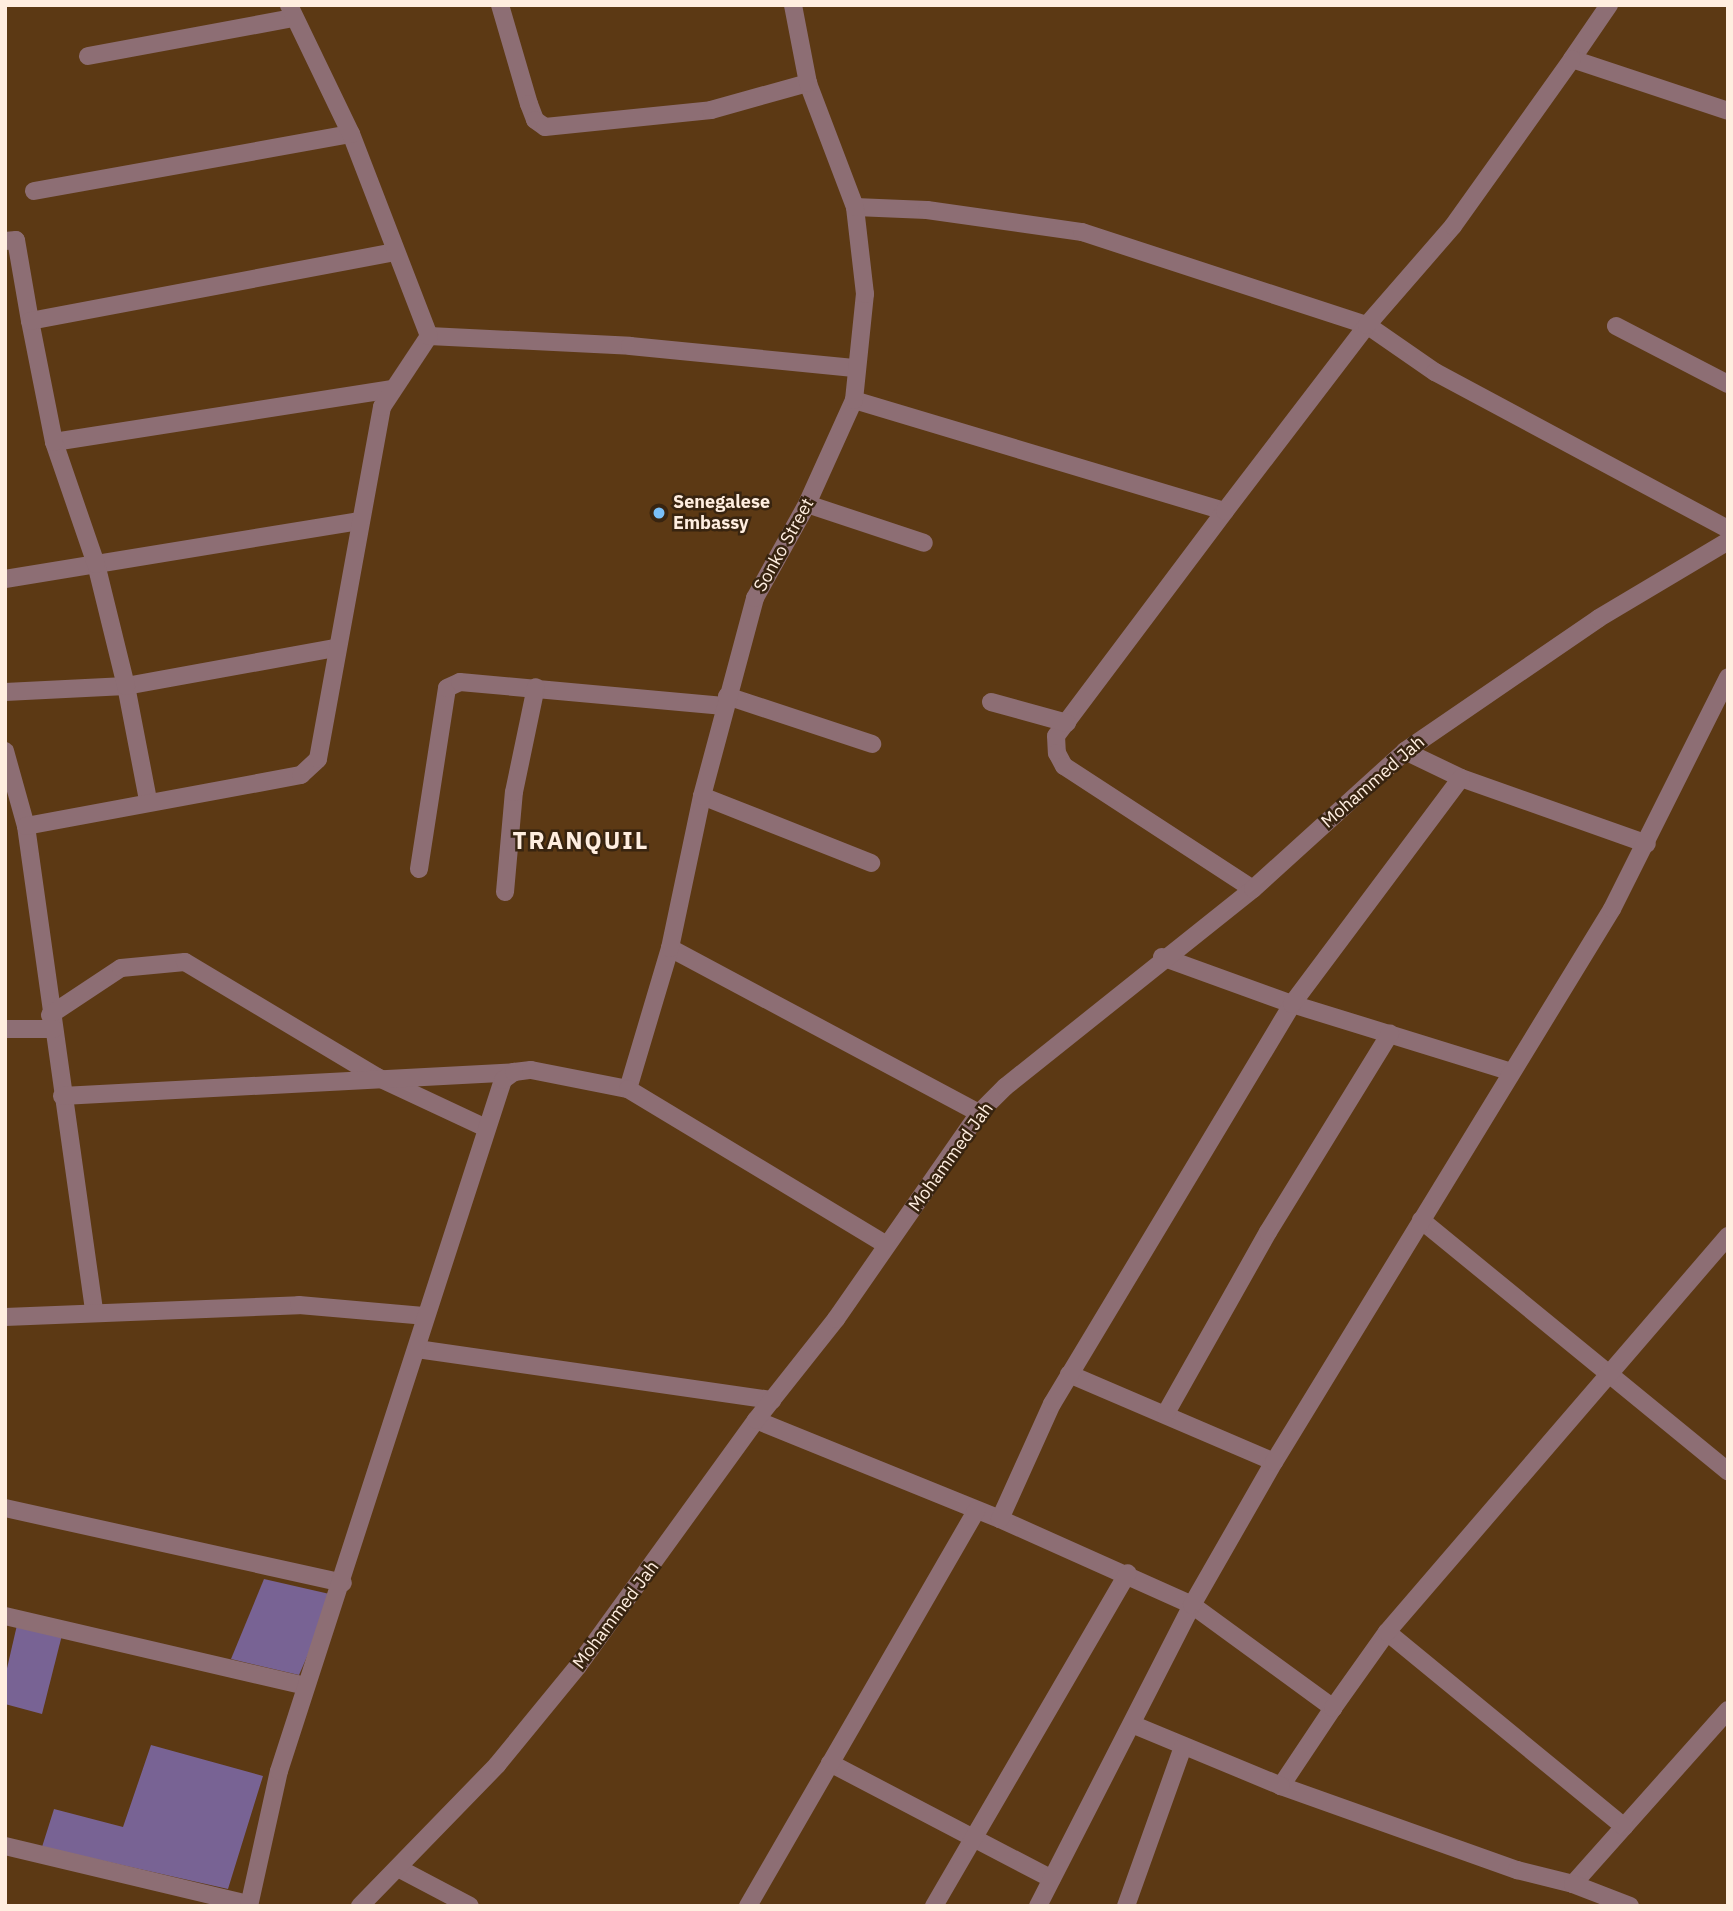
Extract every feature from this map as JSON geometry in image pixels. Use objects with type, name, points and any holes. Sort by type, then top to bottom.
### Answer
[{"type":"street","points":[[500,5],[529,104],[535,120],[545,127],[711,110],[808,83]]},
{"type":"street","name":"Sonko Street","points":[[628,1089],[670,948],[725,701],[755,598],[807,504],[854,400],[854,368],[865,293],[855,207],[808,83],[793,5]]},
{"type":"street","points":[[1253,889],[1064,766],[1056,736],[1367,325],[1453,226],[1609,5]]},
{"type":"street","points":[[88,56],[291,12],[351,134],[429,336]]},
{"type":"street","points":[[1572,59],[1728,111]]},
{"type":"street","points":[[34,191],[351,134]]},
{"type":"street","points":[[855,207],[928,210],[1082,232],[1367,325],[1436,372],[1728,528]]},
{"type":"street","points":[[5,241],[16,240],[54,442],[96,564],[126,686],[148,800]]},
{"type":"street","points":[[30,321],[396,252]]},
{"type":"street","points":[[1616,326],[1728,384]]},
{"type":"street","points":[[429,336],[630,346],[854,368]]},
{"type":"street","points":[[26,825],[148,800],[301,775],[311,768],[318,758],[335,648],[382,407],[391,389],[429,336]]},
{"type":"street","points":[[54,442],[391,389]]},
{"type":"street","points":[[854,400],[1225,510]]},
{"type":"street","points":[[807,504],[924,543]]},
{"type":"street","points":[[5,579],[360,521]]},
{"type":"street","name":"Mohammed Jah","points":[[360,1906],[497,1765],[578,1666],[887,1245],[979,1113],[1162,957],[1253,889],[1405,751],[1599,618],[1728,541]]},
{"type":"street","points":[[5,692],[126,686],[335,648]]},
{"type":"street","points":[[1038,1906],[1134,1725],[1192,1605],[1273,1462],[1512,1072],[1647,844],[1728,677]]},
{"type":"street","points":[[419,869],[447,688],[460,681],[725,701],[872,744]]},
{"type":"street","points":[[505,891],[513,792],[536,687]]},
{"type":"street","points":[[992,702],[1067,723]]},
{"type":"street","points":[[5,751],[26,825],[94,1312]]},
{"type":"street","points":[[1405,751],[1461,778],[1647,844]]},
{"type":"street","points":[[1000,1519],[1069,1374],[1292,1004],[1461,778]]},
{"type":"street","points":[[702,796],[871,863]]},
{"type":"street","points":[[670,948],[979,1113]]},
{"type":"street","points":[[1162,957],[1292,1004],[1512,1072]]},
{"type":"street","points":[[5,1029],[52,1022],[121,968],[186,962],[381,1079],[486,1128]]},
{"type":"street","points":[[1166,1413],[1261,1244],[1390,1034]]},
{"type":"street","points":[[62,1096],[531,1070],[628,1089],[887,1245]]},
{"type":"street","points":[[5,1846],[249,1905],[279,1771],[306,1686],[343,1583],[417,1349],[424,1317],[486,1128],[503,1080],[514,1073]]},
{"type":"street","points":[[1421,1220],[1612,1372],[1728,1471]]},
{"type":"street","points":[[1282,1786],[1387,1632],[1728,1236]]},
{"type":"street","points":[[5,1317],[299,1305],[424,1317]]},
{"type":"street","points":[[417,1349],[772,1400]]},
{"type":"street","points":[[1069,1374],[1166,1413],[1273,1462]]},
{"type":"street","points":[[756,1420],[1128,1573],[1192,1605],[1333,1708]]},
{"type":"street","points":[[5,1508],[343,1583]]},
{"type":"street","points":[[748,1906],[977,1510]]},
{"type":"street","points":[[934,1906],[1128,1573]]},
{"type":"street","points":[[5,1616],[306,1686]]},
{"type":"street","points":[[1387,1632],[1624,1827]]},
{"type":"street","points":[[1573,1884],[1728,1710]]},
{"type":"street","points":[[1134,1725],[1282,1786],[1517,1870],[1573,1884],[1630,1906]]},
{"type":"street","points":[[1126,1906],[1183,1747]]},
{"type":"street","points":[[830,1763],[1052,1879]]},
{"type":"street","points":[[398,1868],[470,1906]]},
{"type":"shaded area","points":[[264,1579],[334,1595],[299,1675],[231,1659]]},
{"type":"shaded area","points":[[17,1625],[62,1635],[42,1714],[5,1704],[5,1677]]},
{"type":"shaded area","points":[[151,1745],[263,1776],[228,1889],[42,1847],[54,1809],[123,1827]]},
{"type":"place","name":"Senegalese Embassy","points":[[659,513]]},
{"type":"district","name":"TRANQUIL","points":[[581,841]]}]
